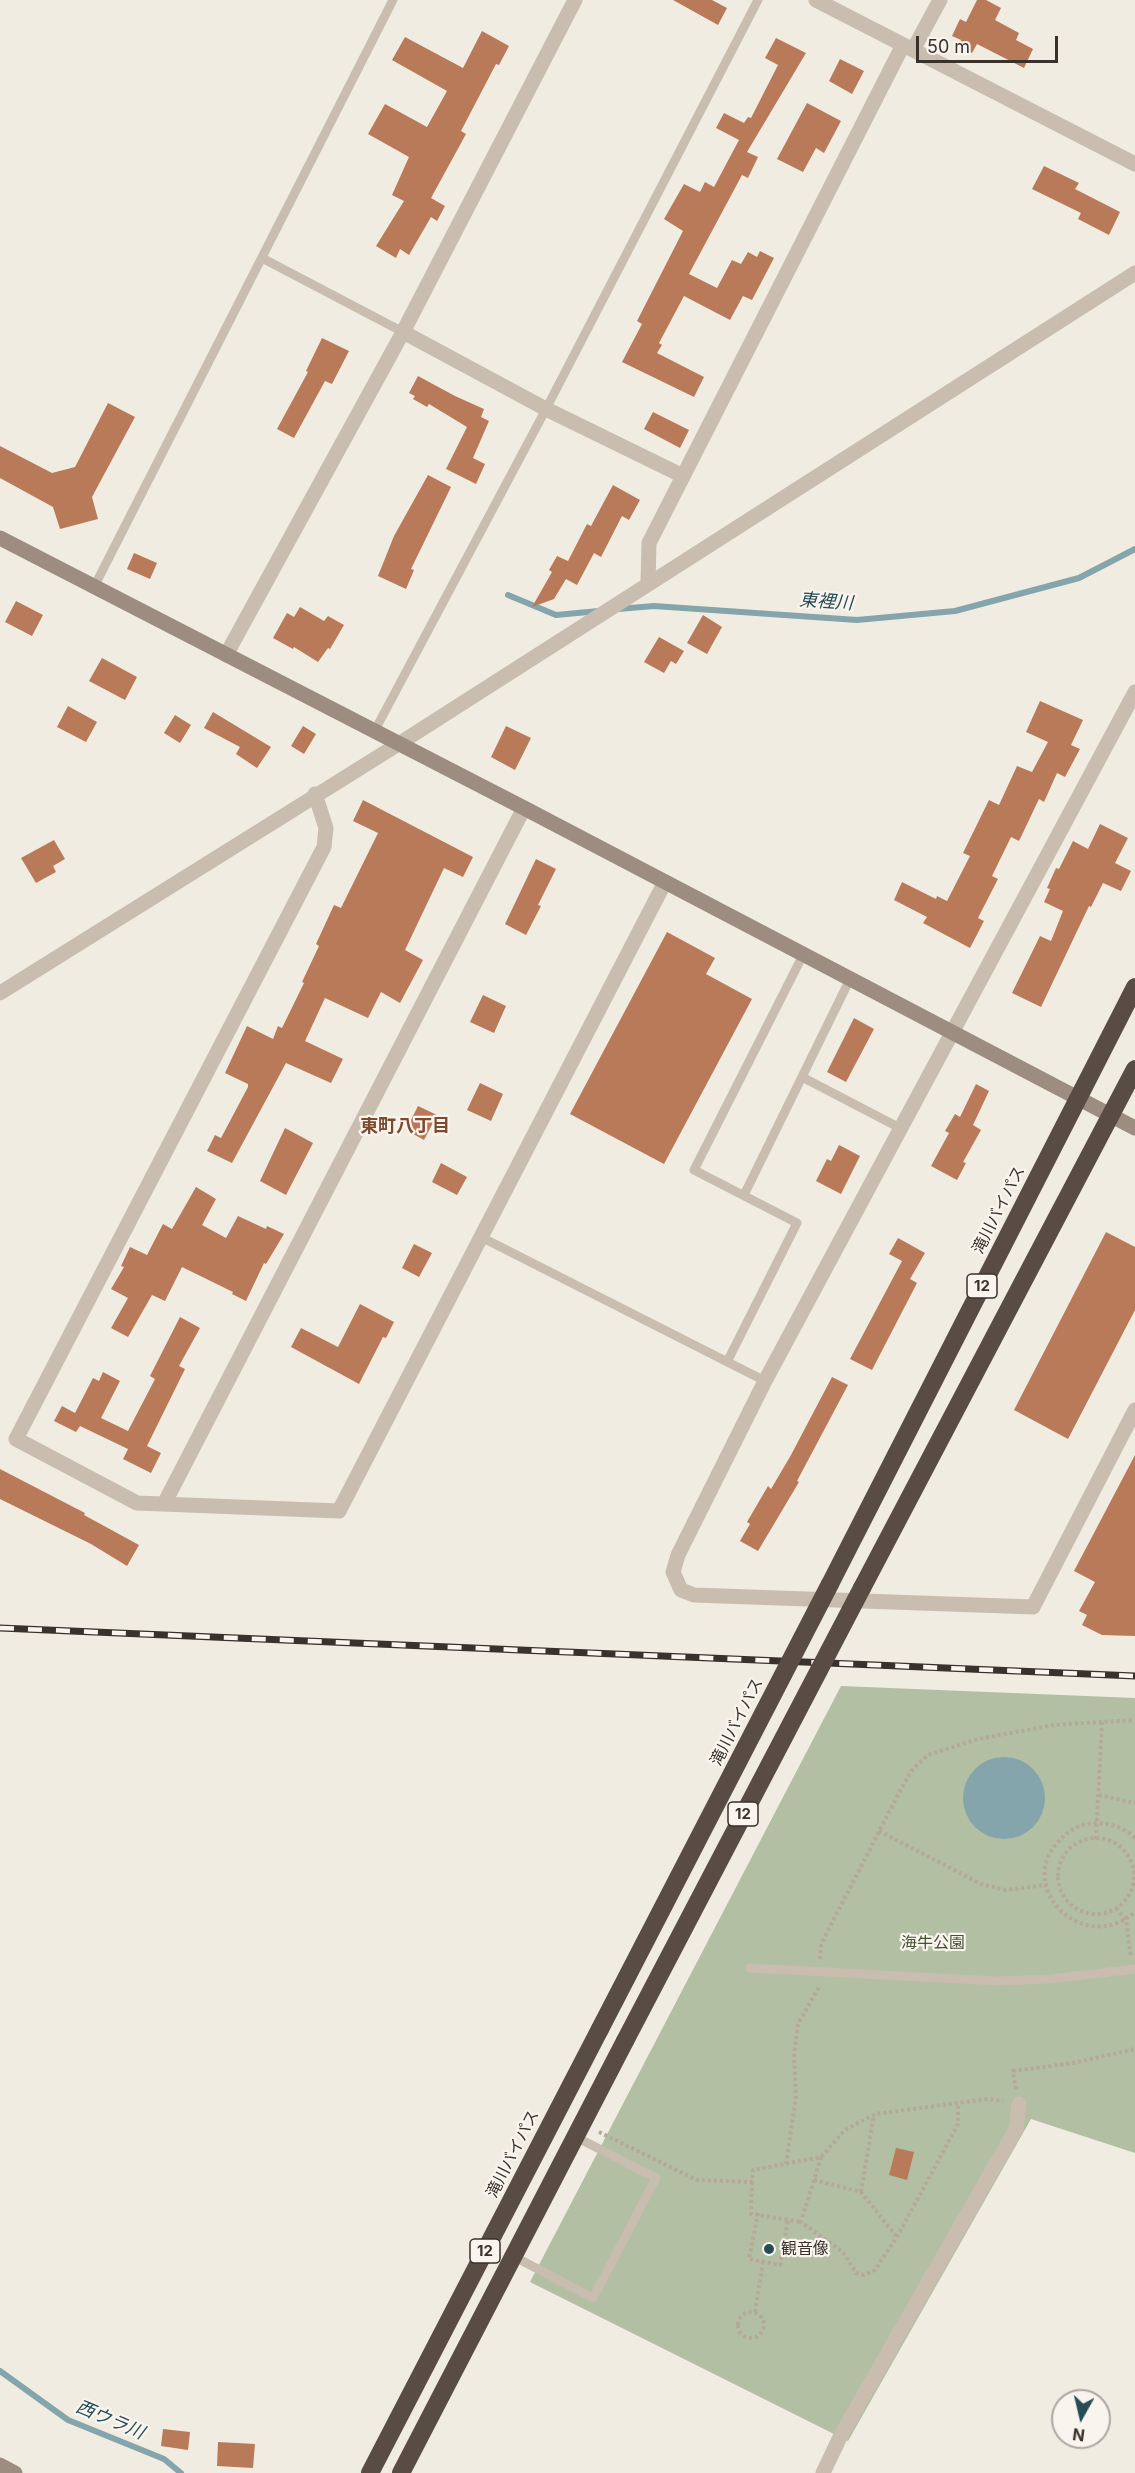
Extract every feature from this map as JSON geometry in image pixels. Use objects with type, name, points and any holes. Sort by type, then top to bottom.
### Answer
[{"type":"highway","name":"滝川バイパス","points":[[370,2473],[830,1584],[1135,987]]},
{"type":"highway","name":"12","points":[[401,2473],[625,2040],[1135,1069]]},
{"type":"street","points":[[226,655],[403,332],[575,0]]},
{"type":"street","points":[[816,0],[1135,164]]},
{"type":"street","points":[[648,583],[649,543],[908,48],[939,0]]},
{"type":"street","points":[[0,993],[315,794],[397,745],[1135,273]]},
{"type":"street","points":[[403,332],[546,409],[683,476]]},
{"type":"street","points":[[0,538],[397,745],[524,808],[1135,1128]]},
{"type":"street","points":[[1135,692],[1131,709],[900,1128],[765,1381],[678,1555],[673,1572],[681,1590],[694,1595],[1033,1607],[1135,1412]]},
{"type":"street","points":[[315,794],[326,828],[324,847],[16,1439],[137,1503],[339,1510],[665,882]]},
{"type":"street","points":[[164,1504],[524,808]]},
{"type":"street","points":[[823,2473],[841,2435],[1016,2129],[1019,2104]]},
{"type":"street","points":[[0,2465],[15,2473]]},
{"type":"lane","points":[[94,587],[393,0]]},
{"type":"lane","points":[[374,732],[546,409],[758,0]]},
{"type":"lane","points":[[262,258],[403,332]]},
{"type":"lane","points":[[727,1362],[797,1223],[694,1170],[803,955]]},
{"type":"lane","points":[[744,1195],[850,979]]},
{"type":"lane","points":[[802,1077],[900,1128]]},
{"type":"lane","points":[[481,1237],[765,1381]]},
{"type":"lane","points":[[750,1968],[997,1981],[1050,1979],[1134,1969]]},
{"type":"lane","points":[[513,2256],[593,2298],[656,2178],[576,2137]]},
{"type":"path","points":[[786,2164],[796,2097],[794,2056],[798,2024],[819,1986],[820,1944],[912,1770],[928,1755],[978,1739],[1054,1725],[1135,1720]]},
{"type":"path","points":[[1096,1839],[1102,1722]]},
{"type":"path","points":[[1099,1795],[1135,1803]]},
{"type":"path","points":[[1135,1838],[1116,1826],[1097,1822],[1080,1826],[1065,1834],[1053,1847],[1047,1864],[1047,1885],[1051,1898],[1061,1912],[1075,1922],[1092,1927],[1109,1927],[1126,1920],[1135,1912]]},
{"type":"path","points":[[879,1831],[981,1884],[1005,1890],[1047,1885]]},
{"type":"path","points":[[1102,1838],[1119,1845],[1130,1860],[1134,1877],[1129,1895],[1116,1908],[1099,1914],[1081,1911],[1066,1901],[1058,1884],[1059,1866],[1068,1850],[1083,1840],[1102,1838]]},
{"type":"path","points":[[1116,1908],[1126,1920],[1134,1969]]},
{"type":"path","points":[[801,2222],[821,2157],[845,2130],[874,2114],[988,2099],[1019,2104],[1013,2071],[1073,2063],[1135,2049]]},
{"type":"path","points":[[821,2157],[753,2170],[751,2214],[758,2213],[801,2222],[843,2252],[856,2273],[864,2275],[875,2270],[897,2237],[958,2124],[958,2104]]},
{"type":"path","points":[[861,2192],[874,2114]]},
{"type":"path","points":[[594,2146],[600,2131],[697,2180],[752,2182]]},
{"type":"path","points":[[814,2180],[861,2192],[897,2237]]},
{"type":"path","points":[[758,2213],[749,2259],[780,2265],[788,2220]]},
{"type":"path","points":[[755,2312],[764,2262]]},
{"type":"path","points":[[755,2312],[762,2317],[765,2326],[761,2334],[753,2338],[744,2336],[738,2329],[739,2319],[746,2313],[755,2312]]},
{"type":"green space","name":"海牛公園","points":[[841,1686],[1135,1698],[1135,2153],[1031,2119],[848,2441],[530,2282]]},
{"type":"water","points":[[1004,1757],[1020,1761],[1033,1769],[1041,1782],[1045,1798],[1041,1814],[1033,1827],[1020,1835],[1004,1839],[988,1835],[975,1827],[967,1814],[963,1798],[967,1782],[975,1769],[988,1761]]},
{"type":"building","points":[[673,0],[712,0],[727,8],[718,25]]},
{"type":"building","points":[[977,0],[986,0],[1001,8],[995,20],[1019,33],[1016,40],[1033,49],[1024,68],[977,44],[972,53],[959,46],[961,40],[952,36],[960,19],[966,22]]},
{"type":"building","points":[[482,31],[509,46],[499,65],[496,64],[461,131],[466,134],[431,198],[445,206],[437,221],[431,217],[409,255],[400,249],[396,258],[376,246],[404,201],[392,195],[409,157],[368,134],[385,104],[427,127],[447,91],[392,60],[405,37],[463,68]]},
{"type":"building","points":[[776,38],[806,53],[747,152],[758,157],[748,178],[742,175],[689,274],[717,288],[732,260],[741,264],[748,252],[757,257],[760,251],[774,258],[752,300],[743,296],[730,320],[684,296],[659,343],[662,345],[657,353],[704,377],[694,397],[622,362],[642,324],[637,321],[683,231],[664,219],[684,184],[700,192],[705,182],[714,187],[739,140],[716,128],[724,113],[744,123],[748,117],[751,118],[778,65],[765,58]]},
{"type":"building","points":[[840,59],[864,71],[852,94],[829,81]]},
{"type":"building","points":[[807,103],[841,121],[824,153],[816,148],[803,172],[777,159]]},
{"type":"building","points":[[1044,166],[1079,183],[1075,189],[1120,212],[1109,235],[1078,219],[1081,213],[1032,189]]},
{"type":"building","points":[[322,338],[349,351],[332,384],[325,381],[294,438],[277,429],[308,372],[306,371]]},
{"type":"building","points":[[418,376],[484,409],[481,417],[489,421],[473,458],[485,464],[476,484],[446,469],[467,427],[429,404],[427,407],[413,399],[415,396],[409,393]]},
{"type":"building","points":[[108,403],[135,417],[92,497],[98,519],[60,529],[53,507],[0,478],[0,446],[52,473],[75,467]]},
{"type":"building","points":[[653,412],[689,430],[680,448],[644,429]]},
{"type":"building","points":[[428,475],[451,487],[411,569],[414,570],[406,589],[378,576],[394,536]]},
{"type":"building","points":[[613,485],[640,500],[629,520],[622,516],[601,557],[594,553],[577,585],[566,579],[554,599],[532,607],[552,572],[549,570],[557,556],[568,561],[587,524],[591,526]]},
{"type":"building","points":[[134,553],[157,563],[150,579],[127,569]]},
{"type":"building","points":[[16,601],[43,615],[32,636],[5,622]]},
{"type":"building","points":[[300,607],[324,621],[328,616],[344,625],[330,649],[328,648],[318,662],[294,647],[293,649],[273,638],[287,613],[294,617]]},
{"type":"building","points":[[703,615],[722,627],[707,654],[687,643]]},
{"type":"building","points":[[659,637],[684,651],[676,664],[671,661],[664,673],[644,662]]},
{"type":"building","points":[[102,658],[137,677],[125,700],[89,681]]},
{"type":"building","points":[[1040,701],[1083,720],[1071,745],[1080,749],[1065,777],[1057,773],[1044,802],[1039,799],[1019,841],[1011,837],[992,876],[998,879],[978,918],[984,921],[970,948],[923,923],[927,917],[894,900],[902,882],[936,899],[937,896],[947,901],[970,856],[963,853],[989,800],[999,805],[1017,766],[1032,772],[1048,742],[1026,732]]},
{"type":"building","points":[[68,706],[97,722],[86,742],[57,727]]},
{"type":"building","points":[[213,712],[271,747],[257,768],[236,754],[240,747],[204,728]]},
{"type":"building","points":[[175,715],[191,725],[180,743],[164,733]]},
{"type":"building","points":[[303,726],[316,734],[304,754],[291,746]]},
{"type":"building","points":[[506,726],[531,738],[515,770],[491,757]]},
{"type":"building","points":[[363,800],[473,857],[463,877],[444,868],[405,950],[423,960],[400,1003],[381,992],[368,1018],[325,998],[305,1041],[343,1059],[331,1083],[286,1063],[232,1163],[207,1151],[215,1135],[221,1138],[248,1087],[248,1084],[225,1073],[247,1026],[273,1039],[278,1026],[282,1028],[304,983],[302,982],[319,946],[316,944],[334,905],[341,908],[378,833],[353,821]]},
{"type":"building","points":[[1100,824],[1128,838],[1115,863],[1131,871],[1121,891],[1103,883],[1091,907],[1089,906],[1041,1007],[1012,993],[1040,936],[1051,941],[1063,911],[1044,902],[1050,889],[1047,888],[1056,868],[1059,869],[1073,841],[1088,849]]},
{"type":"building","points":[[54,840],[65,859],[53,866],[56,872],[36,883],[21,858]]},
{"type":"building","points":[[536,859],[556,869],[526,935],[505,924]]},
{"type":"building","points":[[667,932],[715,958],[706,974],[752,999],[664,1164],[570,1114]]},
{"type":"building","points":[[483,995],[506,1006],[494,1033],[470,1022]]},
{"type":"building","points":[[854,1018],[874,1029],[846,1082],[827,1072]]},
{"type":"building","points":[[480,1083],[503,1094],[491,1121],[467,1110]]},
{"type":"building","points":[[976,1084],[989,1091],[973,1125],[981,1130],[963,1162],[966,1163],[957,1180],[931,1166],[949,1133],[945,1131],[955,1114],[960,1117]]},
{"type":"building","points":[[418,1106],[437,1115],[424,1140],[406,1130]]},
{"type":"building","points":[[285,1128],[313,1143],[286,1195],[260,1181]]},
{"type":"building","points":[[839,1145],[860,1156],[841,1194],[816,1181],[827,1159],[831,1161]]},
{"type":"building","points":[[441,1163],[467,1177],[457,1195],[432,1182]]},
{"type":"building","points":[[196,1187],[216,1199],[202,1225],[226,1238],[238,1216],[266,1229],[267,1226],[284,1234],[266,1264],[264,1263],[246,1301],[232,1294],[233,1292],[182,1267],[165,1301],[152,1295],[128,1337],[111,1328],[128,1298],[111,1289],[124,1267],[121,1266],[130,1247],[147,1255],[163,1224],[172,1229]]},
{"type":"building","points":[[1106,1232],[1135,1247],[1135,1310],[1068,1439],[1014,1410]]},
{"type":"building","points":[[898,1238],[925,1253],[910,1279],[917,1283],[872,1370],[850,1359],[902,1261],[889,1254]]},
{"type":"building","points":[[414,1244],[432,1253],[419,1277],[402,1268]]},
{"type":"building","points":[[360,1304],[394,1322],[386,1338],[383,1337],[359,1384],[291,1347],[301,1328],[338,1347]]},
{"type":"building","points":[[180,1317],[200,1328],[179,1366],[185,1369],[147,1446],[161,1453],[151,1473],[123,1459],[128,1449],[80,1426],[76,1432],[54,1421],[62,1406],[75,1413],[93,1378],[99,1381],[103,1372],[120,1381],[101,1418],[128,1431],[155,1379],[150,1376]]},
{"type":"building","points":[[832,1377],[848,1385],[797,1481],[799,1482],[758,1551],[740,1541],[750,1524],[747,1522],[768,1486],[771,1489],[791,1455]]},
{"type":"building","points":[[1135,1455],[1135,1636],[1102,1635],[1082,1625],[1087,1615],[1079,1611],[1095,1582],[1074,1571]]},
{"type":"building","points":[[0,1469],[85,1513],[84,1515],[139,1545],[127,1566],[91,1544],[0,1499]]},
{"type":"building","points":[[896,2148],[914,2152],[907,2180],[889,2175]]},
{"type":"building","points":[[163,2429],[190,2432],[188,2450],[161,2446]]},
{"type":"building","points":[[218,2442],[255,2444],[253,2468],[217,2466]]},
{"type":"waterway","name":"東裡川","points":[[618,609],[654,606],[857,620],[955,611],[1079,578],[1135,549]]},
{"type":"waterway","name":"東裡川","points":[[508,595],[556,615],[599,611]]},
{"type":"waterway","name":"西ウラ川","points":[[0,2371],[68,2420],[164,2459],[181,2473]]},
{"type":"railway","points":[[0,1628],[1135,1676]]},
{"type":"place","name":"観音像","points":[[769,2249]]},
{"type":"district","name":"東町八丁目","points":[[405,1127]]}]
